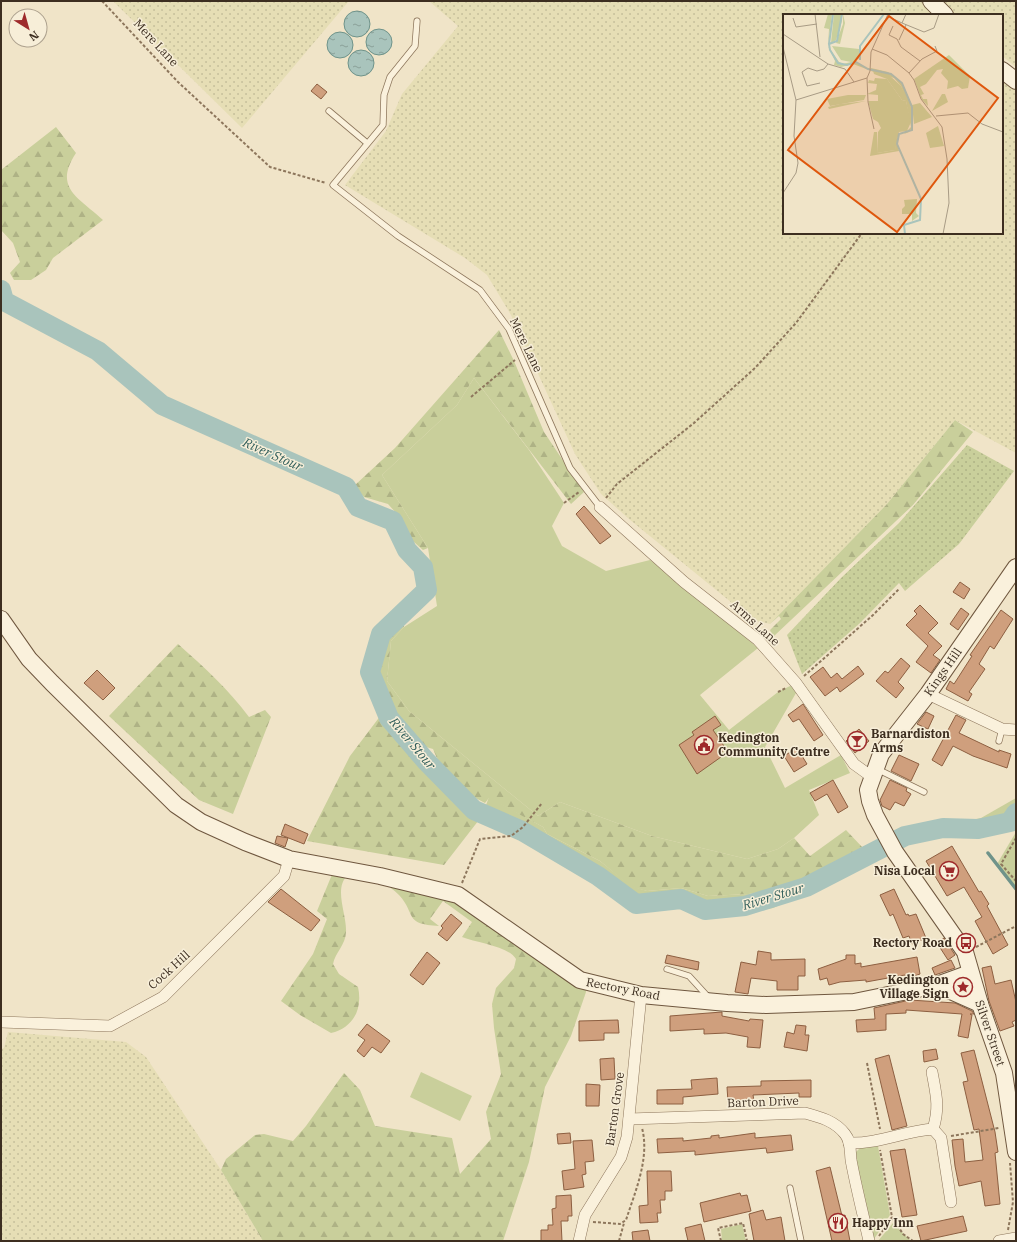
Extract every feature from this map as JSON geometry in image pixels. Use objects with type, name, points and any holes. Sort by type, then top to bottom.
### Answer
[{"type":"street","points":[[931,1],[944,14]]},
{"type":"street","points":[[1003,71],[1016,81]]},
{"type":"street","name":"Arms Lane","points":[[600,507],[640,545],[684,582],[747,631],[764,652],[796,683],[854,764],[874,773]]},
{"type":"street","name":"Kings Hill","points":[[874,773],[881,754],[928,694],[1016,567]]},
{"type":"street","name":"Rectory Road","points":[[1,619],[29,659],[52,683],[176,805],[200,822],[289,859],[380,876],[458,895],[580,980],[641,995],[713,1002],[766,1005],[854,1002],[937,986],[970,973]]},
{"type":"street","points":[[928,694],[1002,729],[1016,730]]},
{"type":"street","name":"Silver Street","points":[[874,773],[868,790],[870,801],[884,834],[965,952],[970,973],[1004,1074],[1011,1126],[1013,1155]]},
{"type":"street","name":"Cock Hill","points":[[1,1022],[110,1026],[163,997],[284,876],[289,859]]},
{"type":"street","points":[[937,986],[980,1004]]},
{"type":"street","name":"Barton Grove","points":[[579,1241],[583,1221],[593,1200],[621,1157],[634,1119],[641,995]]},
{"type":"street","points":[[932,1072],[938,1104],[938,1114],[933,1129]]},
{"type":"street","name":"Barton Drive","points":[[634,1119],[805,1113],[819,1116],[834,1124],[845,1134],[849,1143]]},
{"type":"street","points":[[869,1241],[851,1160],[849,1143],[864,1144],[933,1129]]},
{"type":"street","points":[[933,1129],[942,1138],[951,1202]]},
{"type":"lane","points":[[333,185],[383,125],[384,95],[390,77],[415,46],[418,21]]},
{"type":"lane","points":[[329,111],[368,143]]},
{"type":"lane","name":"Mere Lane","points":[[333,185],[398,236],[480,290],[509,329],[570,468],[600,507]]},
{"type":"lane","points":[[999,741],[1002,729]]},
{"type":"lane","points":[[874,773],[924,792]]},
{"type":"lane","points":[[667,968],[688,976],[713,1002]]},
{"type":"lane","points":[[790,1188],[801,1241]]},
{"type":"path","name":"Mere Lane","points":[[102,1],[178,82],[270,167],[333,185]]},
{"type":"path","points":[[600,507],[617,484],[694,423],[755,368],[796,323],[861,234]]},
{"type":"path","points":[[471,397],[520,355]]},
{"type":"path","points":[[564,503],[585,488]]},
{"type":"path","points":[[796,683],[873,616],[899,589]]},
{"type":"path","points":[[458,895],[480,839],[511,836],[523,827],[542,803]]},
{"type":"path","points":[[1016,838],[1001,864],[1016,881]]},
{"type":"path","points":[[965,952],[1016,926]]},
{"type":"path","points":[[867,1063],[881,1140],[892,1216],[903,1234],[913,1241]]},
{"type":"path","points":[[619,1241],[635,1192],[644,1153],[644,1142],[634,1119]]},
{"type":"path","points":[[942,1138],[1011,1126]]},
{"type":"path","points":[[1008,1239],[1008,1229],[1013,1202],[1013,1155]]},
{"type":"path","points":[[876,1241],[892,1216]]},
{"type":"path","points":[[583,1221],[624,1223]]},
{"type":"path","points":[[721,1241],[718,1228],[743,1223],[747,1241]]},
{"type":"shaded area","points":[[113,1],[349,1],[242,128]]},
{"type":"shaded area","points":[[429,1],[922,1],[936,14],[783,14],[783,234],[1003,234],[1003,75],[1016,85],[1016,453],[955,420],[887,504],[770,624],[753,620],[629,519],[601,494],[575,454],[511,315],[487,275],[465,258],[345,185],[386,131],[402,94],[458,26]]},
{"type":"shaded area","points":[[941,1],[1016,1],[1016,67],[1003,57],[1003,14],[954,14]]},
{"type":"shaded area","points":[[8,1032],[126,1042],[146,1057],[221,1170],[263,1241],[1,1241],[1,1049],[4,1048]]},
{"type":"green space","points":[[56,127],[76,153],[67,175],[68,184],[77,198],[103,220],[53,258],[46,270],[31,280],[14,280],[10,273],[20,262],[13,243],[1,230],[1,170]]},
{"type":"green space","points":[[499,330],[514,361],[544,432],[584,492],[571,504],[474,378],[457,405],[382,475],[428,548],[423,550],[406,535],[397,514],[388,504],[364,497],[354,486],[395,448]]},
{"type":"green space","points":[[474,378],[529,450],[564,503],[552,526],[562,546],[606,571],[650,560],[693,593],[758,648],[700,695],[729,730],[778,692],[796,683],[796,693],[765,747],[785,788],[841,755],[850,773],[809,790],[819,815],[794,838],[778,849],[747,859],[652,836],[560,802],[538,816],[409,711],[387,681],[391,641],[404,627],[437,606],[428,548],[382,475],[457,405]]},
{"type":"green space","points":[[955,420],[973,432],[913,505],[773,637],[770,630],[781,619],[779,616],[770,624],[887,504]]},
{"type":"green space","points":[[967,445],[1014,471],[959,544],[905,591],[899,583],[860,623],[802,674],[787,635],[841,578],[899,523]]},
{"type":"green space","points":[[401,613],[404,627],[391,641],[387,681],[409,711],[538,816],[560,802],[652,836],[747,859],[778,849],[794,838],[810,856],[846,830],[863,848],[820,873],[749,894],[708,896],[681,888],[647,891],[631,887],[600,861],[547,834],[543,827],[489,798],[485,803],[464,792],[439,763],[433,749],[420,744],[410,735],[402,724],[396,711],[391,710],[381,695],[376,666],[378,645],[383,634]]},
{"type":"green space","points":[[178,644],[216,679],[249,717],[265,710],[271,717],[233,814],[199,800],[109,716]]},
{"type":"green space","points":[[381,715],[388,726],[456,797],[474,806],[482,816],[444,865],[307,841],[350,756]]},
{"type":"green space","points":[[489,797],[543,827],[547,834],[600,861],[631,886],[647,891],[681,888],[708,896],[749,894],[820,873],[881,839],[889,852],[877,855],[809,892],[773,908],[736,914],[702,911],[679,905],[640,907],[626,902],[593,878],[482,816]]},
{"type":"green space","points":[[1016,798],[1016,822],[1008,829],[1000,833],[986,835],[953,833],[925,838],[899,846],[891,836],[981,818]]},
{"type":"green space","points":[[1016,832],[1016,889],[997,864]]},
{"type":"green space","points":[[333,872],[348,875],[344,880],[341,894],[346,925],[346,936],[333,964],[339,974],[358,987],[359,1003],[355,1016],[351,1022],[345,1027],[331,1033],[300,1015],[281,1001],[313,954],[327,919],[317,911]]},
{"type":"green space","points":[[382,881],[445,892],[585,985],[586,992],[571,1036],[545,1087],[529,1162],[503,1241],[263,1241],[221,1170],[226,1159],[255,1135],[264,1134],[293,1141],[306,1126],[344,1073],[360,1090],[375,1126],[452,1138],[460,1174],[491,1139],[486,1112],[501,1074],[492,1004],[496,988],[514,968],[516,959],[506,951],[499,948],[462,937],[472,922],[443,901],[430,919],[439,926],[428,925],[415,921],[399,895]]},
{"type":"green space","points":[[421,1072],[472,1096],[460,1121],[410,1097]]},
{"type":"green space","points":[[878,1146],[890,1215],[874,1239],[857,1164],[856,1152],[860,1148]]},
{"type":"green space","points":[[893,1223],[911,1241],[878,1241]]},
{"type":"green space","points":[[742,1224],[746,1241],[722,1241],[721,1229]]},
{"type":"water","points":[[357,11],[366,15],[370,24],[366,33],[357,37],[348,33],[344,24],[348,15]]},
{"type":"water","points":[[379,29],[388,33],[392,42],[388,51],[379,55],[370,51],[366,42],[370,33]]},
{"type":"water","points":[[340,32],[349,36],[353,45],[349,54],[340,58],[331,54],[327,45],[331,36]]},
{"type":"water","points":[[361,50],[370,54],[374,63],[370,72],[361,76],[352,72],[348,63],[352,54]]},
{"type":"building","points":[[317,84],[327,92],[321,99],[311,91]]},
{"type":"building","points":[[584,506],[611,536],[600,544],[576,514]]},
{"type":"building","points":[[960,582],[970,589],[964,599],[953,592]]},
{"type":"building","points":[[920,605],[938,623],[928,633],[942,646],[933,655],[940,660],[931,673],[916,662],[928,646],[906,625],[917,614],[914,611]]},
{"type":"building","points":[[961,608],[969,614],[958,630],[950,624]]},
{"type":"building","points":[[1001,610],[1013,619],[994,649],[990,646],[979,664],[985,669],[969,692],[972,694],[968,701],[946,689],[950,681],[954,684],[972,656],[970,655]]},
{"type":"building","points":[[901,658],[910,666],[898,682],[904,688],[896,698],[876,681],[885,671],[888,673]]},
{"type":"building","points":[[858,666],[864,674],[840,692],[837,687],[825,696],[810,677],[823,667],[831,678],[837,673],[842,679]]},
{"type":"building","points":[[97,670],[115,688],[103,700],[84,683]]},
{"type":"building","points":[[803,704],[823,735],[814,741],[799,719],[793,722],[788,715]]},
{"type":"building","points":[[926,712],[934,716],[928,729],[917,724]]},
{"type":"building","points":[[956,715],[966,720],[959,733],[999,752],[999,750],[1011,754],[1007,768],[973,756],[953,746],[942,766],[932,760]]},
{"type":"building","name":"Kedington Community Centre","points":[[715,716],[721,725],[713,730],[726,749],[719,754],[721,757],[697,774],[679,745],[694,735],[692,732]]},
{"type":"building","name":"Barnardiston Arms","points":[[859,729],[869,741],[855,753],[846,741]]},
{"type":"building","points":[[797,748],[807,764],[794,772],[784,756]]},
{"type":"building","points":[[899,755],[919,764],[911,781],[891,771]]},
{"type":"building","points":[[833,780],[848,807],[838,813],[827,794],[815,801],[810,793]]},
{"type":"building","points":[[890,780],[907,788],[906,791],[911,794],[904,806],[895,802],[890,810],[882,806],[880,800]]},
{"type":"building","points":[[285,824],[308,834],[304,844],[281,835]]},
{"type":"building","points":[[277,836],[288,838],[285,847],[275,843]]},
{"type":"building","points":[[952,846],[979,892],[981,891],[989,904],[987,906],[1008,945],[993,954],[975,921],[982,917],[964,887],[947,896],[926,861]]},
{"type":"building","points":[[281,889],[320,920],[311,931],[268,902]]},
{"type":"building","points":[[894,889],[906,915],[908,914],[909,916],[916,914],[926,938],[912,944],[909,936],[903,938],[893,914],[890,916],[880,895]]},
{"type":"building","points":[[451,914],[462,923],[447,941],[438,934],[443,928],[441,926]]},
{"type":"building","points":[[944,938],[955,955],[948,960],[937,943]]},
{"type":"building","points":[[758,951],[771,953],[771,960],[805,959],[805,976],[798,976],[798,990],[777,990],[777,981],[751,978],[748,994],[735,992],[741,962],[756,965]]},
{"type":"building","points":[[427,952],[440,963],[423,985],[410,975]]},
{"type":"building","points":[[667,955],[699,962],[698,970],[665,963]]},
{"type":"building","points":[[846,955],[855,955],[855,964],[861,963],[861,967],[917,957],[920,974],[906,979],[905,975],[866,982],[866,980],[840,982],[829,985],[827,978],[820,980],[818,969],[846,959]]},
{"type":"building","points":[[951,960],[955,968],[935,975],[932,968]]},
{"type":"building","points":[[991,966],[995,984],[1011,980],[1016,1002],[1016,1020],[1012,1022],[1014,1026],[1000,1031],[989,1001],[982,968]]},
{"type":"building","points":[[910,1000],[955,1003],[972,1011],[974,1014],[970,1014],[972,1015],[968,1038],[958,1036],[962,1014],[906,1010],[906,1013],[886,1014],[886,1030],[857,1032],[856,1020],[875,1019],[874,1008]]},
{"type":"building","points":[[722,1012],[722,1016],[749,1021],[750,1019],[763,1020],[760,1048],[747,1047],[748,1037],[726,1033],[704,1034],[704,1029],[670,1031],[670,1016]]},
{"type":"building","points":[[618,1020],[619,1033],[604,1033],[604,1040],[579,1041],[579,1021]]},
{"type":"building","points":[[367,1024],[390,1041],[381,1053],[372,1047],[364,1057],[357,1051],[365,1040],[358,1035]]},
{"type":"building","points":[[796,1025],[806,1026],[805,1035],[809,1035],[807,1051],[784,1047],[787,1032],[794,1034]]},
{"type":"building","points":[[936,1049],[938,1059],[924,1062],[923,1051]]},
{"type":"building","points":[[974,1050],[995,1132],[998,1152],[995,1153],[1000,1204],[985,1206],[981,1181],[959,1186],[952,1140],[963,1139],[965,1162],[983,1160],[979,1129],[974,1130],[963,1082],[968,1081],[961,1053]]},
{"type":"building","points":[[889,1055],[907,1126],[892,1130],[875,1059]]},
{"type":"building","points":[[614,1058],[615,1079],[601,1080],[600,1059]]},
{"type":"building","points":[[717,1078],[718,1094],[683,1097],[683,1104],[657,1104],[657,1090],[692,1089],[691,1080]]},
{"type":"building","points":[[811,1080],[811,1097],[799,1097],[799,1093],[753,1095],[754,1101],[728,1102],[727,1087],[761,1086],[761,1081]]},
{"type":"building","points":[[586,1084],[600,1085],[599,1106],[586,1106]]},
{"type":"building","points":[[570,1133],[571,1143],[558,1144],[557,1134]]},
{"type":"building","points":[[755,1133],[755,1138],[791,1135],[793,1150],[767,1153],[766,1148],[695,1155],[695,1151],[658,1153],[657,1139],[683,1138],[683,1141],[711,1138],[711,1136],[719,1135],[719,1138]]},
{"type":"building","points":[[592,1140],[594,1161],[585,1162],[586,1174],[582,1175],[584,1187],[564,1190],[562,1171],[575,1169],[573,1141]]},
{"type":"building","points":[[905,1149],[917,1215],[902,1217],[890,1151]]},
{"type":"building","points":[[830,1167],[842,1216],[845,1215],[850,1241],[832,1241],[816,1171]]},
{"type":"building","points":[[647,1171],[671,1171],[672,1191],[665,1191],[665,1200],[660,1200],[661,1213],[657,1213],[658,1222],[640,1223],[639,1206],[648,1205]]},
{"type":"building","points":[[740,1193],[741,1196],[747,1195],[751,1211],[704,1222],[700,1203]]},
{"type":"building","points":[[571,1195],[572,1216],[568,1216],[568,1221],[561,1221],[562,1241],[541,1241],[541,1230],[548,1230],[548,1225],[553,1225],[552,1209],[556,1208],[556,1196]]},
{"type":"building","points":[[763,1210],[766,1220],[781,1217],[785,1241],[754,1241],[749,1214]]},
{"type":"building","points":[[963,1216],[967,1231],[921,1241],[917,1226]]},
{"type":"building","points":[[701,1224],[705,1241],[688,1241],[685,1228]]},
{"type":"building","points":[[648,1230],[650,1241],[633,1241],[632,1232]]},
{"type":"waterway","name":"River Stour","points":[[1,290],[4,301],[98,351],[162,405],[346,487],[358,507],[393,521],[407,550],[423,567],[427,590],[381,634],[370,672],[389,718],[426,761],[474,810],[522,831],[598,876],[636,904],[681,899],[705,910],[745,906],[806,887],[905,836],[943,828],[978,829],[1010,822],[1016,813]]},
{"type":"waterway","points":[[988,853],[1016,889]]},
{"type":"place","name":"Barnardiston Arms","points":[[857,741]]},
{"type":"place","name":"Kedington Community Centre","points":[[704,745]]},
{"type":"place","name":"Nisa Local","points":[[949,871]]},
{"type":"place","name":"Rectory Road","points":[[966,943]]},
{"type":"place","name":"Kedington Village Sign","points":[[963,987]]},
{"type":"place","name":"Happy Inn","points":[[838,1223]]}]
